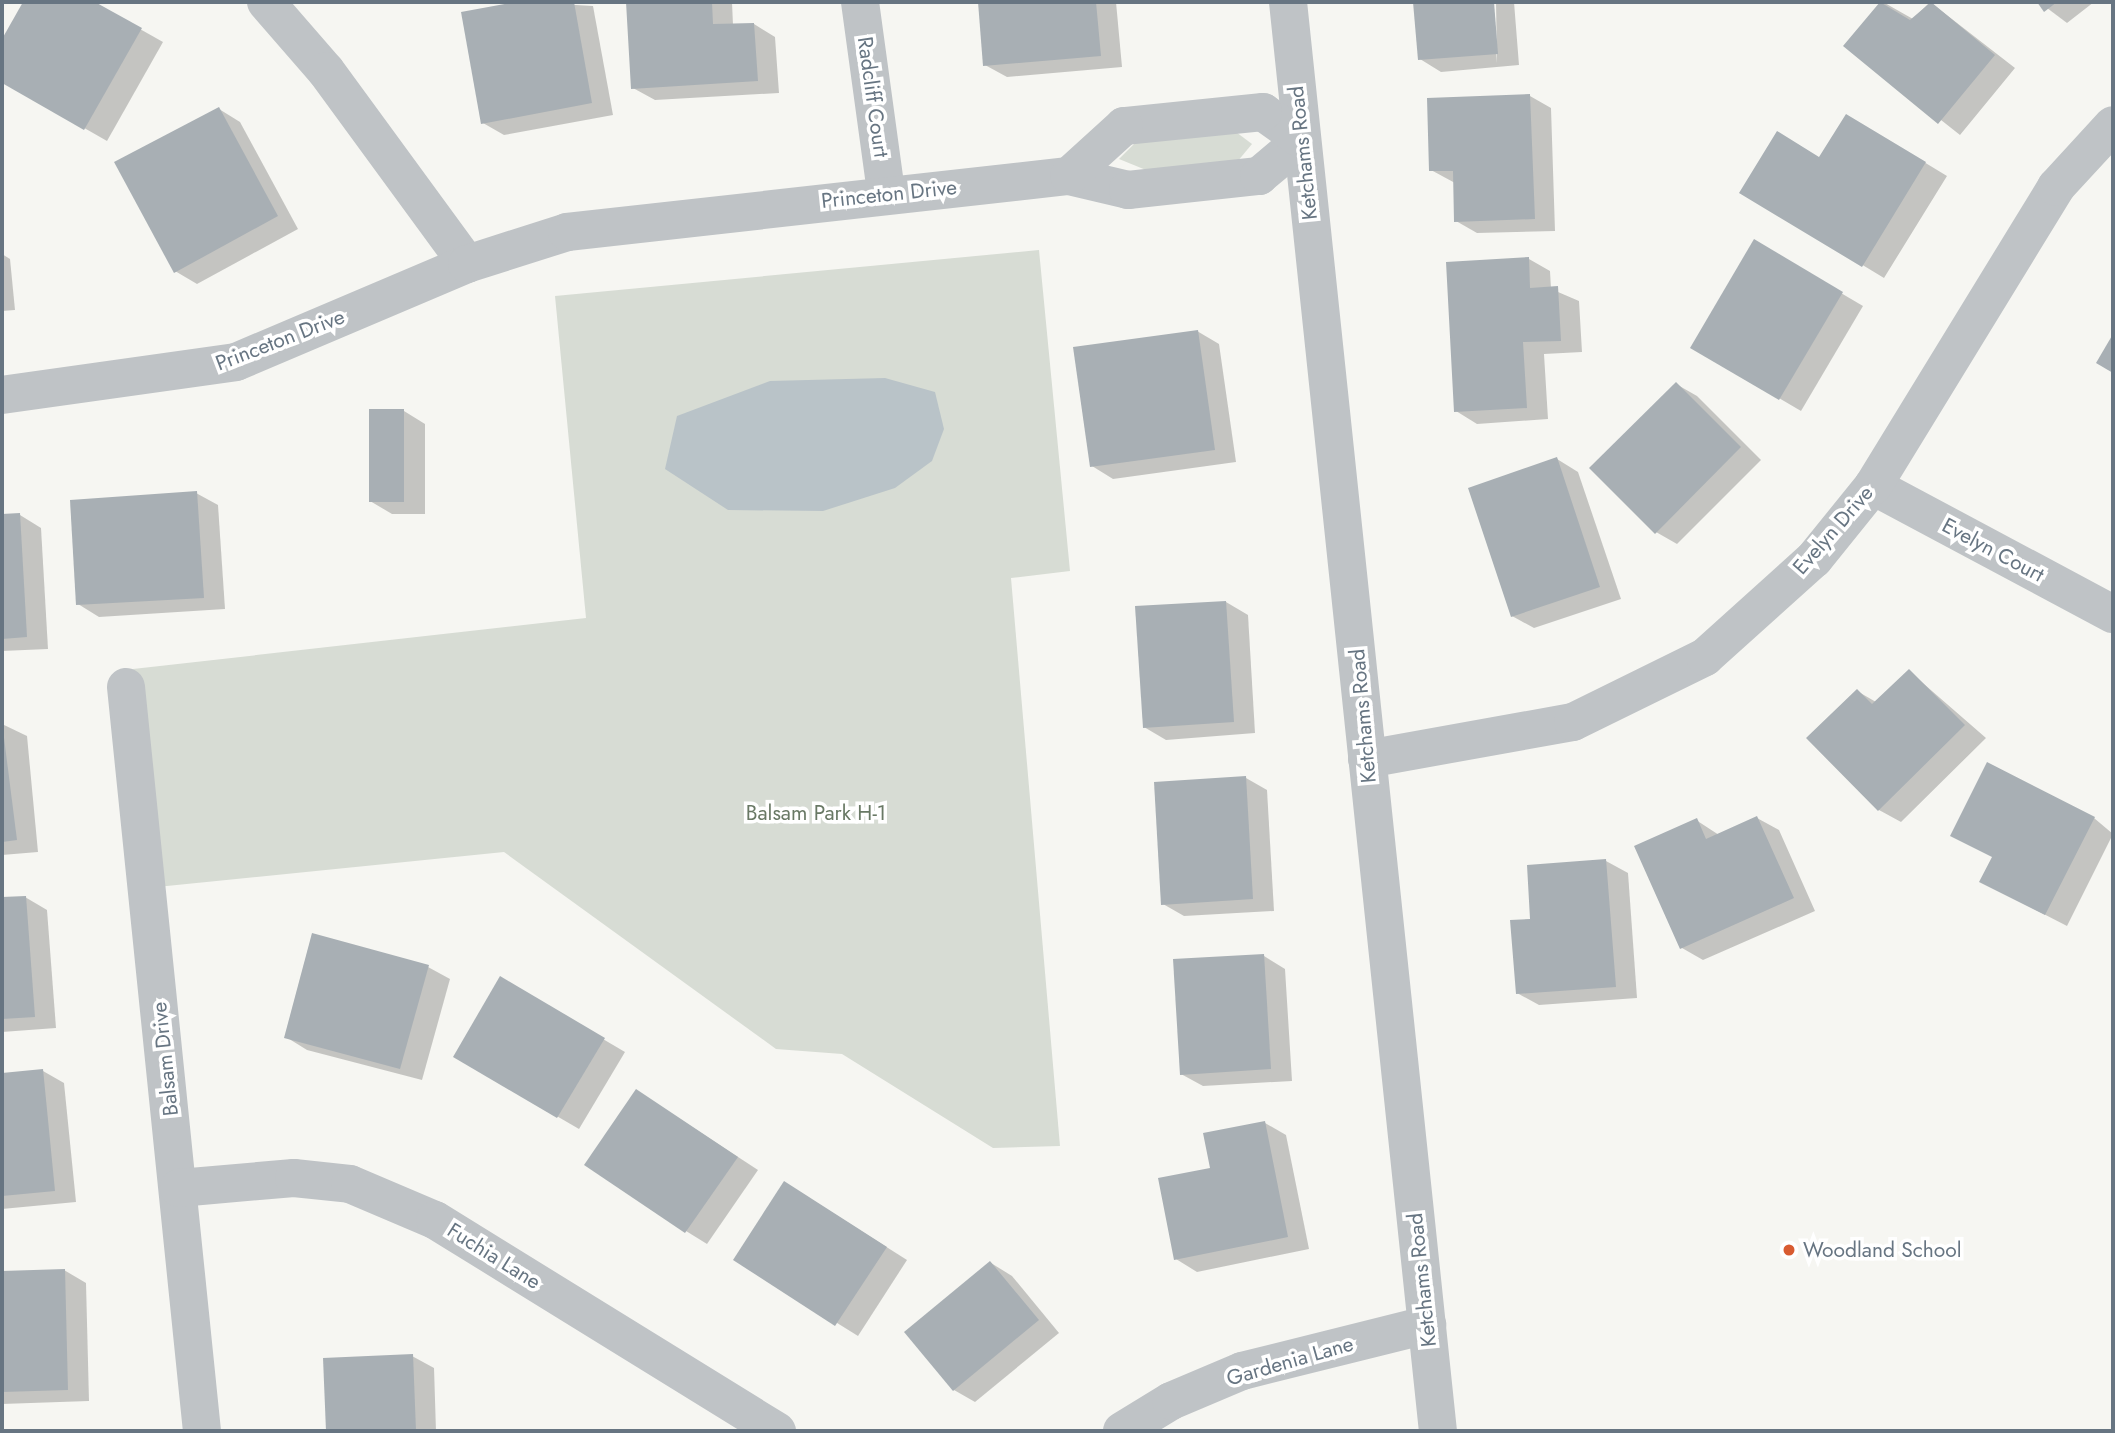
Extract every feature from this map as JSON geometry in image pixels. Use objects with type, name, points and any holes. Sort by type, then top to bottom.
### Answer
[{"type":"street","points":[[266,2],[326,71],[467,264]]},
{"type":"street","name":"Radcliff Court","points":[[860,2],[886,193]]},
{"type":"street","name":"Ketchams Road","points":[[1288,2],[1438,1431]]},
{"type":"street","points":[[1069,176],[1125,125],[1264,112],[1302,140]]},
{"type":"street","name":"Evelyn Drive","points":[[1367,759],[1573,722],[1705,657],[1814,559],[1872,486],[2056,187],[2113,125]]},
{"type":"street","name":"Princeton Drive","points":[[2,395],[236,362],[467,264],[567,232],[886,193],[1069,176],[1128,190],[1259,176],[1302,140]]},
{"type":"street","name":"Evelyn Court","points":[[1872,486],[2113,614]]},
{"type":"street","name":"Balsam Drive","points":[[126,687],[202,1431]]},
{"type":"street","name":"Fuchia Lane","points":[[179,1188],[294,1178],[350,1184],[435,1220],[777,1431]]},
{"type":"street","name":"Gardenia Lane","points":[[1122,1431],[1171,1401],[1242,1371],[1427,1325]]},
{"type":"green space","points":[[1232,129],[1252,144],[1237,162],[1146,170],[1119,159],[1141,137]]},
{"type":"green space","name":"Balsam Park H-1","points":[[1039,250],[1070,571],[1011,578],[1060,1146],[993,1148],[842,1054],[776,1049],[504,852],[147,888],[124,670],[586,618],[555,296]]},
{"type":"shaded area","points":[[885,378],[935,392],[944,429],[932,461],[895,488],[823,511],[728,510],[665,469],[677,416],[770,381]]},
{"type":"building","points":[[23,2],[95,2],[142,28],[84,130],[2,83],[2,39]]},
{"type":"building","points":[[515,2],[574,2],[592,103],[481,124],[461,12]]},
{"type":"building","points":[[626,2],[712,2],[713,24],[754,23],[758,81],[631,89]]},
{"type":"building","points":[[978,2],[1096,2],[1101,56],[983,66]]},
{"type":"building","points":[[1413,2],[1494,2],[1498,54],[1418,60]]},
{"type":"building","points":[[1880,2],[1910,20],[1931,2],[1995,55],[1938,124],[1843,46]]},
{"type":"building","points":[[2037,2],[2057,2],[2044,12]]},
{"type":"building","points":[[1530,94],[1535,219],[1454,222],[1453,171],[1429,171],[1427,98]]},
{"type":"building","points":[[219,107],[278,216],[174,273],[114,162]]},
{"type":"building","points":[[1846,114],[1926,162],[1862,267],[1739,193],[1777,131],[1819,157]]},
{"type":"building","points":[[1754,239],[1843,292],[1779,400],[1690,348]]},
{"type":"building","points":[[1529,257],[1530,288],[1558,286],[1561,341],[1523,342],[1527,408],[1454,412],[1446,262]]},
{"type":"building","points":[[1198,330],[1215,450],[1090,467],[1073,347]]},
{"type":"building","points":[[2113,334],[2113,373],[2096,363]]},
{"type":"building","points":[[1676,382],[1741,447],[1655,534],[1589,468]]},
{"type":"building","points":[[369,409],[404,409],[404,502],[369,502]]},
{"type":"building","points":[[1557,457],[1600,587],[1511,617],[1468,488]]},
{"type":"building","points":[[197,491],[204,598],[76,605],[70,500]]},
{"type":"building","points":[[20,513],[27,637],[2,639],[2,514]]},
{"type":"building","points":[[1226,601],[1234,722],[1143,728],[1135,606]]},
{"type":"building","points":[[1909,669],[1965,725],[1878,811],[1806,738],[1857,689],[1872,704]]},
{"type":"building","points":[[2,722],[17,840],[2,842]]},
{"type":"building","points":[[1987,762],[2095,817],[2045,915],[1979,882],[1992,857],[1950,836]]},
{"type":"building","points":[[1246,776],[1253,899],[1161,905],[1154,782]]},
{"type":"building","points":[[1757,816],[1794,898],[1680,949],[1634,846],[1697,818],[1706,839]]},
{"type":"building","points":[[1606,859],[1616,987],[1516,994],[1510,920],[1530,919],[1527,865]]},
{"type":"building","points":[[26,896],[35,1017],[2,1019],[2,897]]},
{"type":"building","points":[[312,933],[429,965],[400,1069],[284,1038]]},
{"type":"building","points":[[1264,954],[1271,1069],[1180,1075],[1173,959]]},
{"type":"building","points":[[500,976],[605,1038],[557,1118],[453,1057]]},
{"type":"building","points":[[43,1069],[55,1191],[2,1196],[2,1073]]},
{"type":"building","points":[[636,1089],[738,1157],[685,1233],[584,1165]]},
{"type":"building","points":[[1265,1121],[1288,1237],[1174,1260],[1158,1178],[1210,1168],[1203,1133]]},
{"type":"building","points":[[784,1181],[887,1247],[835,1326],[733,1260]]},
{"type":"building","points":[[990,1261],[1039,1320],[953,1391],[904,1332]]},
{"type":"building","points":[[65,1269],[68,1390],[2,1392],[2,1271]]},
{"type":"building","points":[[413,1354],[416,1431],[326,1431],[323,1358]]},
{"type":"place","name":"Woodland School","points":[[1789,1250]]}]
